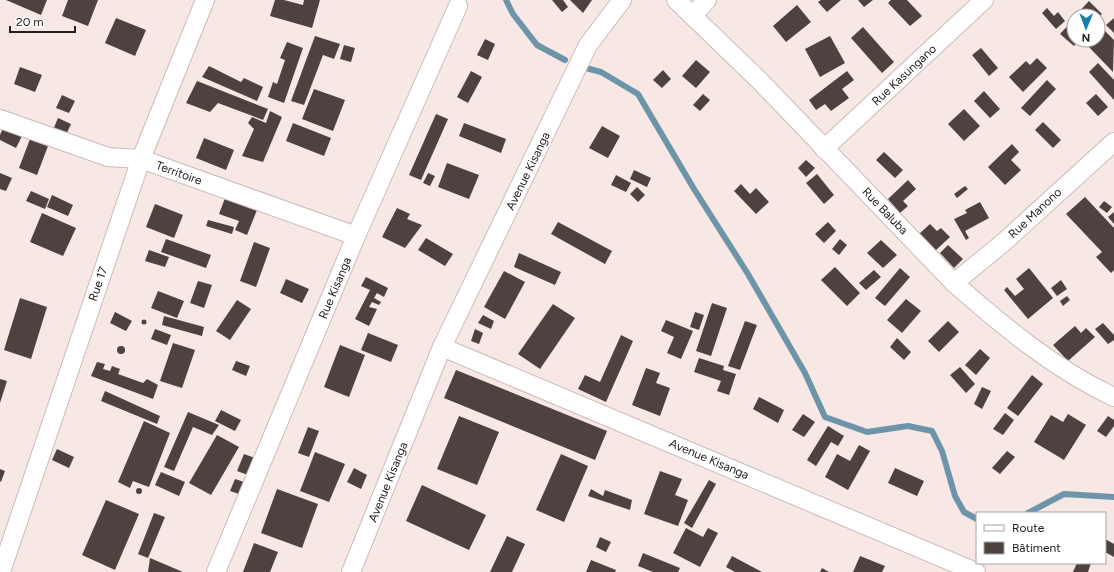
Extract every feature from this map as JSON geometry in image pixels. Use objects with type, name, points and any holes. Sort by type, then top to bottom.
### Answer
[{"type":"street","name":"Rue 17","points":[[1,572],[140,159],[205,0]]},
{"type":"street","name":"Avenue Kisanga","points":[[351,572],[442,347],[588,45],[622,0]]},
{"type":"street","name":"Rue Baluba","points":[[676,0],[693,15],[954,283],[1042,356],[1091,386],[1114,397]]},
{"type":"street","points":[[693,15],[707,0]]},
{"type":"street","name":"Rue Kasungano","points":[[824,149],[984,0]]},
{"type":"street","name":"Rue Kisanga","points":[[216,572],[356,236],[458,6]]},
{"type":"street","name":"Territoire","points":[[0,120],[108,157],[140,159],[356,236]]},
{"type":"street","name":"Rue Manono","points":[[954,283],[1004,242],[1114,142]]},
{"type":"street","name":"Avenue Kisanga","points":[[442,347],[976,572]]},
{"type":"building","points":[[6,0],[47,0],[41,15]]},
{"type":"building","points":[[68,0],[98,0],[88,26],[62,16]]},
{"type":"building","points":[[275,0],[284,0],[303,5],[304,0],[320,0],[312,28],[270,16]]},
{"type":"building","points":[[552,0],[563,0],[568,7],[562,12]]},
{"type":"building","points":[[570,0],[592,0],[583,13]]},
{"type":"building","points":[[821,0],[841,0],[827,12],[818,2]]},
{"type":"building","points":[[858,0],[873,0],[864,7]]},
{"type":"building","points":[[891,0],[907,0],[922,16],[910,26],[888,3]]},
{"type":"building","points":[[1089,1],[1096,8],[1082,8]]},
{"type":"building","points":[[797,5],[811,22],[786,42],[773,26]]},
{"type":"building","points":[[1047,8],[1054,16],[1058,12],[1065,21],[1056,29],[1042,13]]},
{"type":"building","points":[[116,18],[146,30],[135,56],[105,43]]},
{"type":"building","points":[[1114,18],[1114,33],[1106,25]]},
{"type":"building","points":[[863,27],[894,62],[882,73],[851,38]]},
{"type":"building","points":[[1066,27],[1066,39],[1060,34]]},
{"type":"building","points":[[1106,32],[1114,40],[1113,72],[1090,48],[1106,48]]},
{"type":"building","points":[[315,36],[340,44],[334,59],[323,55],[304,105],[291,101]]},
{"type":"building","points":[[830,36],[845,63],[820,77],[805,49]]},
{"type":"building","points":[[485,39],[495,44],[488,60],[477,55]]},
{"type":"building","points":[[287,42],[303,48],[284,103],[268,97],[273,82],[277,84],[285,60],[280,58]]},
{"type":"building","points":[[344,45],[355,48],[351,62],[340,59]]},
{"type":"building","points":[[981,48],[998,68],[989,76],[972,55]]},
{"type":"building","points":[[1037,58],[1047,68],[1023,92],[1009,77],[1026,61],[1030,65]]},
{"type":"building","points":[[696,60],[710,72],[696,88],[682,76]]},
{"type":"building","points":[[1098,63],[1114,80],[1114,100],[1089,72]]},
{"type":"building","points":[[209,66],[241,82],[244,78],[263,87],[257,101],[202,77]]},
{"type":"building","points":[[20,67],[42,75],[35,92],[14,84]]},
{"type":"building","points":[[663,70],[671,79],[662,88],[653,80]]},
{"type":"building","points":[[471,71],[482,77],[468,103],[457,97]]},
{"type":"building","points":[[847,71],[854,80],[842,89],[849,98],[831,111],[825,104],[816,110],[809,100]]},
{"type":"building","points":[[1047,80],[1056,89],[1030,116],[1021,108]]},
{"type":"building","points":[[197,81],[268,109],[263,120],[218,103],[210,112],[186,103]]},
{"type":"building","points":[[314,89],[345,100],[333,131],[302,119]]},
{"type":"building","points":[[984,91],[1000,109],[990,118],[974,101]]},
{"type":"building","points":[[703,94],[710,100],[700,111],[693,105]]},
{"type":"building","points":[[1096,94],[1108,107],[1098,116],[1086,103]]},
{"type":"building","points":[[62,95],[75,101],[69,113],[56,108]]},
{"type":"building","points":[[964,109],[980,126],[964,141],[948,124]]},
{"type":"building","points":[[270,111],[282,117],[263,162],[242,156],[254,129],[248,123],[252,117],[266,123]]},
{"type":"building","points":[[436,114],[448,119],[421,180],[409,175]]},
{"type":"building","points":[[58,118],[71,124],[66,135],[53,130]]},
{"type":"building","points":[[1043,122],[1061,140],[1053,148],[1035,130]]},
{"type":"building","points":[[293,123],[331,138],[324,156],[286,141]]},
{"type":"building","points":[[464,123],[506,139],[501,153],[459,136]]},
{"type":"building","points":[[4,126],[23,134],[16,148],[0,140],[0,135]]},
{"type":"building","points":[[602,126],[620,136],[608,158],[589,148]]},
{"type":"building","points":[[204,138],[234,150],[226,170],[196,158]]},
{"type":"building","points":[[30,139],[48,146],[37,175],[19,168]]},
{"type":"building","points":[[1012,144],[1019,152],[1011,160],[1021,170],[1005,185],[988,167]]},
{"type":"building","points":[[884,152],[903,170],[895,178],[876,160]]},
{"type":"building","points":[[806,160],[815,168],[806,177],[798,168]]},
{"type":"building","points":[[447,163],[479,175],[469,199],[438,187]]},
{"type":"building","points":[[634,170],[651,178],[647,187],[630,179]]},
{"type":"building","points":[[0,173],[12,178],[6,191],[0,189]]},
{"type":"building","points":[[428,173],[435,176],[430,186],[423,183]]},
{"type":"building","points":[[817,174],[834,195],[824,204],[806,183]]},
{"type":"building","points":[[616,175],[631,183],[626,192],[611,185]]},
{"type":"building","points":[[908,180],[916,189],[903,201],[908,206],[900,213],[888,199]]},
{"type":"building","points":[[741,184],[750,194],[756,188],[769,202],[756,214],[734,191]]},
{"type":"building","points":[[965,186],[968,189],[957,198],[954,194]]},
{"type":"building","points":[[637,187],[645,195],[638,202],[630,194]]},
{"type":"building","points":[[31,191],[49,199],[45,209],[26,201]]},
{"type":"building","points":[[52,195],[73,205],[68,216],[47,207]]},
{"type":"building","points":[[1085,197],[1114,228],[1114,270],[1111,273],[1096,257],[1102,252],[1066,214]]},
{"type":"building","points":[[225,198],[257,210],[247,235],[235,230],[239,221],[219,214]]},
{"type":"building","points":[[1104,201],[1112,207],[1107,213],[1099,207]]},
{"type":"building","points":[[980,202],[989,218],[965,231],[969,238],[966,240],[954,219],[967,213],[965,210]]},
{"type":"building","points":[[155,204],[183,215],[174,238],[146,227]]},
{"type":"building","points":[[397,208],[410,214],[407,219],[422,225],[405,248],[382,237]]},
{"type":"building","points":[[1114,212],[1114,224],[1108,217]]},
{"type":"building","points":[[42,213],[76,228],[63,256],[30,242]]},
{"type":"building","points":[[208,220],[234,227],[232,234],[206,226]]},
{"type":"building","points":[[558,222],[612,251],[605,264],[551,234]]},
{"type":"building","points":[[828,222],[836,231],[824,243],[815,234]]},
{"type":"building","points":[[930,224],[937,231],[941,228],[950,237],[935,251],[919,234]]},
{"type":"building","points":[[426,238],[453,254],[445,266],[418,250]]},
{"type":"building","points":[[166,239],[211,255],[206,268],[161,252]]},
{"type":"building","points":[[840,239],[847,245],[839,255],[832,249]]},
{"type":"building","points":[[881,240],[897,255],[883,268],[867,253]]},
{"type":"building","points":[[254,242],[270,248],[256,287],[240,281]]},
{"type":"building","points":[[948,245],[963,259],[954,268],[940,253]]},
{"type":"building","points":[[149,250],[169,257],[165,267],[145,261]]},
{"type":"building","points":[[519,253],[561,272],[555,285],[514,267]]},
{"type":"building","points":[[835,267],[860,293],[847,306],[821,280]]},
{"type":"building","points":[[900,268],[910,277],[885,306],[875,298]]},
{"type":"building","points":[[1029,268],[1053,298],[1028,319],[1004,290],[1007,287],[1015,296],[1024,289],[1016,279]]},
{"type":"building","points":[[874,270],[881,277],[866,290],[859,283]]},
{"type":"building","points":[[504,271],[525,282],[505,319],[484,307]]},
{"type":"building","points":[[366,277],[388,288],[384,297],[377,293],[374,298],[381,302],[379,305],[372,302],[369,307],[377,309],[369,326],[355,319],[370,290],[361,286]]},
{"type":"building","points":[[286,279],[309,289],[302,303],[280,293]]},
{"type":"building","points":[[1061,280],[1067,289],[1057,296],[1051,288]]},
{"type":"building","points":[[198,281],[212,285],[204,308],[190,303]]},
{"type":"building","points":[[158,291],[184,301],[177,318],[151,308]]},
{"type":"building","points":[[1067,296],[1070,300],[1063,306],[1060,301]]},
{"type":"building","points":[[20,298],[47,307],[31,359],[4,350]]},
{"type":"building","points":[[906,299],[921,311],[902,333],[887,320]]},
{"type":"building","points":[[237,300],[251,309],[230,340],[216,331]]},
{"type":"building","points":[[712,303],[727,308],[711,356],[696,351]]},
{"type":"building","points":[[553,304],[575,318],[540,369],[518,354]]},
{"type":"building","points":[[115,312],[132,321],[126,331],[110,323]]},
{"type":"building","points":[[695,312],[704,315],[699,330],[690,327]]},
{"type":"building","points":[[483,315],[494,321],[491,329],[478,323]]},
{"type":"building","points":[[164,316],[204,327],[202,336],[162,325]]},
{"type":"building","points":[[144,319],[147,322],[144,325],[141,322]]},
{"type":"building","points":[[666,320],[693,331],[681,359],[667,353],[674,337],[661,331]]},
{"type":"building","points":[[745,321],[757,325],[740,370],[728,366]]},
{"type":"building","points":[[948,321],[959,332],[939,352],[928,341]]},
{"type":"building","points":[[1103,323],[1114,335],[1114,340],[1108,344],[1095,329]]},
{"type":"building","points":[[1075,326],[1081,333],[1086,328],[1095,337],[1068,361],[1053,345]]},
{"type":"building","points":[[155,329],[171,335],[167,345],[151,339]]},
{"type":"building","points":[[475,329],[483,333],[479,344],[471,341]]},
{"type":"building","points":[[368,333],[398,345],[391,362],[361,350]]},
{"type":"building","points":[[621,335],[633,341],[606,402],[578,389],[585,375],[600,382]]},
{"type":"building","points":[[897,338],[911,352],[904,360],[890,347]]},
{"type":"building","points":[[173,343],[195,350],[182,388],[160,381]]},
{"type":"building","points":[[340,345],[365,355],[349,397],[324,387]]},
{"type":"building","points":[[121,346],[124,347],[124,353],[121,354],[118,353],[117,350],[118,347]]},
{"type":"building","points":[[980,349],[990,358],[976,375],[965,365]]},
{"type":"building","points":[[699,358],[724,366],[723,370],[736,374],[729,395],[717,391],[721,381],[694,372]]},
{"type":"building","points":[[236,361],[250,366],[246,376],[232,370]]},
{"type":"building","points":[[97,362],[105,364],[103,369],[110,371],[112,366],[120,369],[118,374],[143,383],[147,379],[158,385],[153,399],[91,376]]},
{"type":"building","points":[[960,367],[975,384],[966,393],[950,375]]},
{"type":"building","points":[[646,368],[660,373],[656,383],[670,388],[660,416],[632,405]]},
{"type":"building","points":[[456,370],[607,431],[595,460],[444,398]]},
{"type":"building","points":[[1032,375],[1043,384],[1018,416],[1007,408]]},
{"type":"building","points":[[0,379],[7,381],[0,403]]},
{"type":"building","points":[[982,387],[991,391],[982,409],[974,404]]},
{"type":"building","points":[[105,391],[160,416],[157,424],[101,401]]},
{"type":"building","points":[[759,397],[784,410],[778,423],[753,409]]},
{"type":"building","points":[[221,410],[241,420],[235,431],[215,421]]},
{"type":"building","points":[[188,412],[219,425],[212,435],[193,427],[174,471],[164,467]]},
{"type":"building","points":[[1005,413],[1014,420],[1003,435],[993,429]]},
{"type":"building","points":[[803,414],[815,422],[804,437],[792,430]]},
{"type":"building","points":[[1068,414],[1086,425],[1064,460],[1034,442],[1051,415],[1063,422]]},
{"type":"building","points":[[459,416],[499,432],[477,485],[437,469]]},
{"type":"building","points":[[1108,416],[1114,420],[1114,426],[1106,437],[1097,431]]},
{"type":"building","points":[[144,421],[170,433],[149,487],[133,481],[130,488],[118,482]]},
{"type":"building","points":[[828,426],[844,436],[838,446],[831,442],[816,466],[807,460]]},
{"type":"building","points":[[308,427],[319,431],[309,457],[298,453]]},
{"type":"building","points":[[217,435],[239,447],[211,495],[189,483]]},
{"type":"building","points":[[859,445],[870,451],[848,490],[825,477],[837,454],[850,461]]},
{"type":"building","points":[[57,449],[74,457],[69,468],[52,460]]},
{"type":"building","points":[[1007,451],[1015,457],[1000,474],[992,468]]},
{"type":"building","points":[[315,452],[345,464],[329,502],[300,491]]},
{"type":"building","points":[[244,454],[255,458],[248,475],[237,471]]},
{"type":"building","points":[[561,454],[588,466],[564,522],[536,510]]},
{"type":"building","points":[[354,468],[367,475],[361,489],[347,482]]},
{"type":"building","points":[[895,468],[924,481],[917,496],[888,483]]},
{"type":"building","points":[[0,469],[5,471],[1,482],[0,481]]},
{"type":"building","points":[[660,471],[682,479],[675,495],[688,500],[678,526],[644,514]]},
{"type":"building","points":[[161,472],[185,482],[179,496],[155,485]]},
{"type":"building","points":[[235,479],[244,482],[239,494],[230,491]]},
{"type":"building","points":[[709,480],[716,484],[692,528],[684,523]]},
{"type":"building","points":[[422,485],[486,515],[469,550],[406,521]]},
{"type":"building","points":[[139,488],[142,491],[139,494],[136,491]]},
{"type":"building","points":[[277,489],[318,504],[302,548],[261,533]]},
{"type":"building","points":[[591,489],[603,496],[605,490],[632,500],[630,510],[588,496]]},
{"type":"building","points":[[106,500],[139,514],[115,570],[82,555]]},
{"type":"building","points":[[154,513],[165,517],[148,558],[138,554]]},
{"type":"building","points":[[686,528],[703,537],[708,528],[718,533],[700,567],[673,553]]},
{"type":"building","points":[[507,536],[525,544],[512,572],[490,572]]},
{"type":"building","points":[[600,537],[611,542],[606,552],[596,547]]},
{"type":"building","points":[[1106,540],[1114,544],[1114,557],[1106,553]]},
{"type":"building","points":[[254,543],[278,552],[270,572],[243,572]]},
{"type":"building","points":[[643,553],[680,568],[678,572],[653,572],[638,566]]},
{"type":"building","points":[[732,556],[762,572],[735,572],[726,567]]},
{"type":"building","points":[[860,556],[885,566],[882,572],[853,572]]},
{"type":"building","points":[[150,558],[183,572],[148,572]]},
{"type":"building","points":[[591,560],[616,570],[615,572],[586,572]]},
{"type":"building","points":[[1077,564],[1091,564],[1088,572],[1073,572]]},
{"type":"building","points":[[822,568],[829,572],[820,572]]},
{"type":"waterway","points":[[506,0],[513,14],[537,45],[565,60]]},
{"type":"waterway","points":[[586,68],[601,72],[638,94],[694,189],[748,274],[805,373],[825,417],[867,432],[908,426],[932,431],[942,451],[955,496],[964,512],[976,518]]},
{"type":"waterway","points":[[1030,512],[1064,494],[1114,497]]}]
